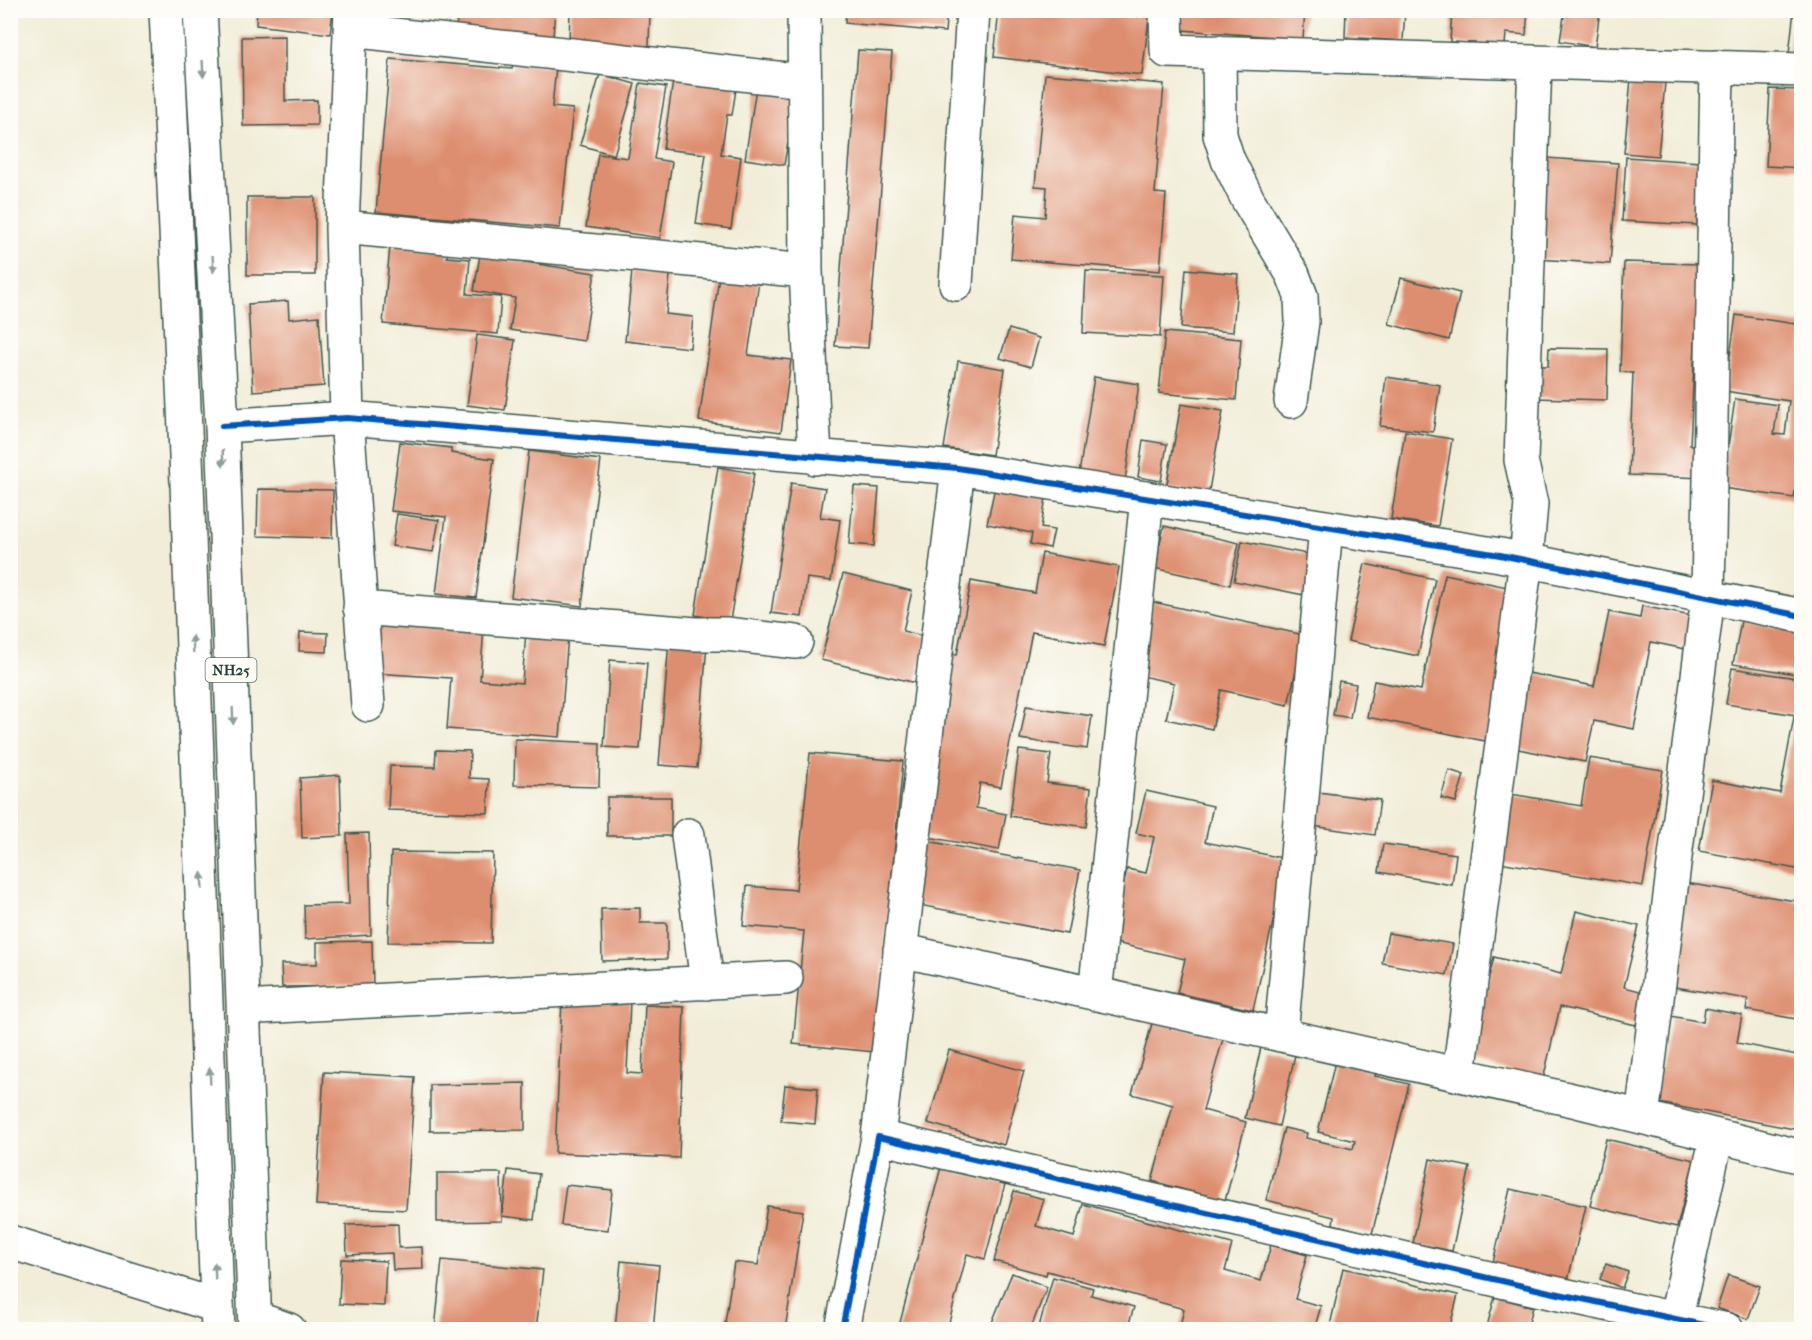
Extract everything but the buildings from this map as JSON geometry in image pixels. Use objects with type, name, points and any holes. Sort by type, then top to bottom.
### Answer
[{"type":"street","name":"NH25","points":[[166,10],[207,1006],[217,1318]]},
{"type":"street","name":"NH25","points":[[200,10],[222,426],[255,1324]]},
{"type":"street","points":[[804,10],[806,271],[815,458]]},
{"type":"street","points":[[956,284],[973,10]]},
{"type":"street","points":[[1166,10],[1167,51],[1802,70]]},
{"type":"street","points":[[368,705],[346,418],[342,227],[351,20],[804,81]]},
{"type":"street","points":[[1219,52],[1220,135],[1228,160],[1248,200],[1293,275],[1301,296],[1302,322],[1291,401]]},
{"type":"street","points":[[1459,1074],[1526,560],[1531,504],[1521,460],[1535,63]]},
{"type":"street","points":[[1642,1117],[1707,597],[1717,67]]},
{"type":"street","points":[[342,227],[806,271]]},
{"type":"street","points":[[222,426],[346,418],[958,468],[1526,560],[1802,615]]},
{"type":"street","points":[[842,1329],[878,1137],[958,468]]},
{"type":"street","points":[[1095,994],[1148,498]]},
{"type":"street","points":[[1281,1035],[1326,527]]},
{"type":"street","points":[[360,608],[696,634],[726,634],[796,642]]},
{"type":"street","points":[[688,835],[707,983]]},
{"type":"street","points":[[900,950],[1459,1074],[1802,1157]]},
{"type":"street","points":[[244,1008],[786,978]]},
{"type":"street","points":[[1674,1324],[1717,1136]]},
{"type":"street","points":[[878,1137],[1674,1324],[1727,1329]]},
{"type":"street","points":[[10,1242],[217,1318]]},
{"type":"street","points":[[255,1324],[289,1329]]},
{"type":"cycle path","points":[[222,426],[347,418],[958,468],[1500,555],[1802,616]]},
{"type":"cycle path","points":[[842,1330],[878,1137],[1545,1291],[1727,1330]]}]
